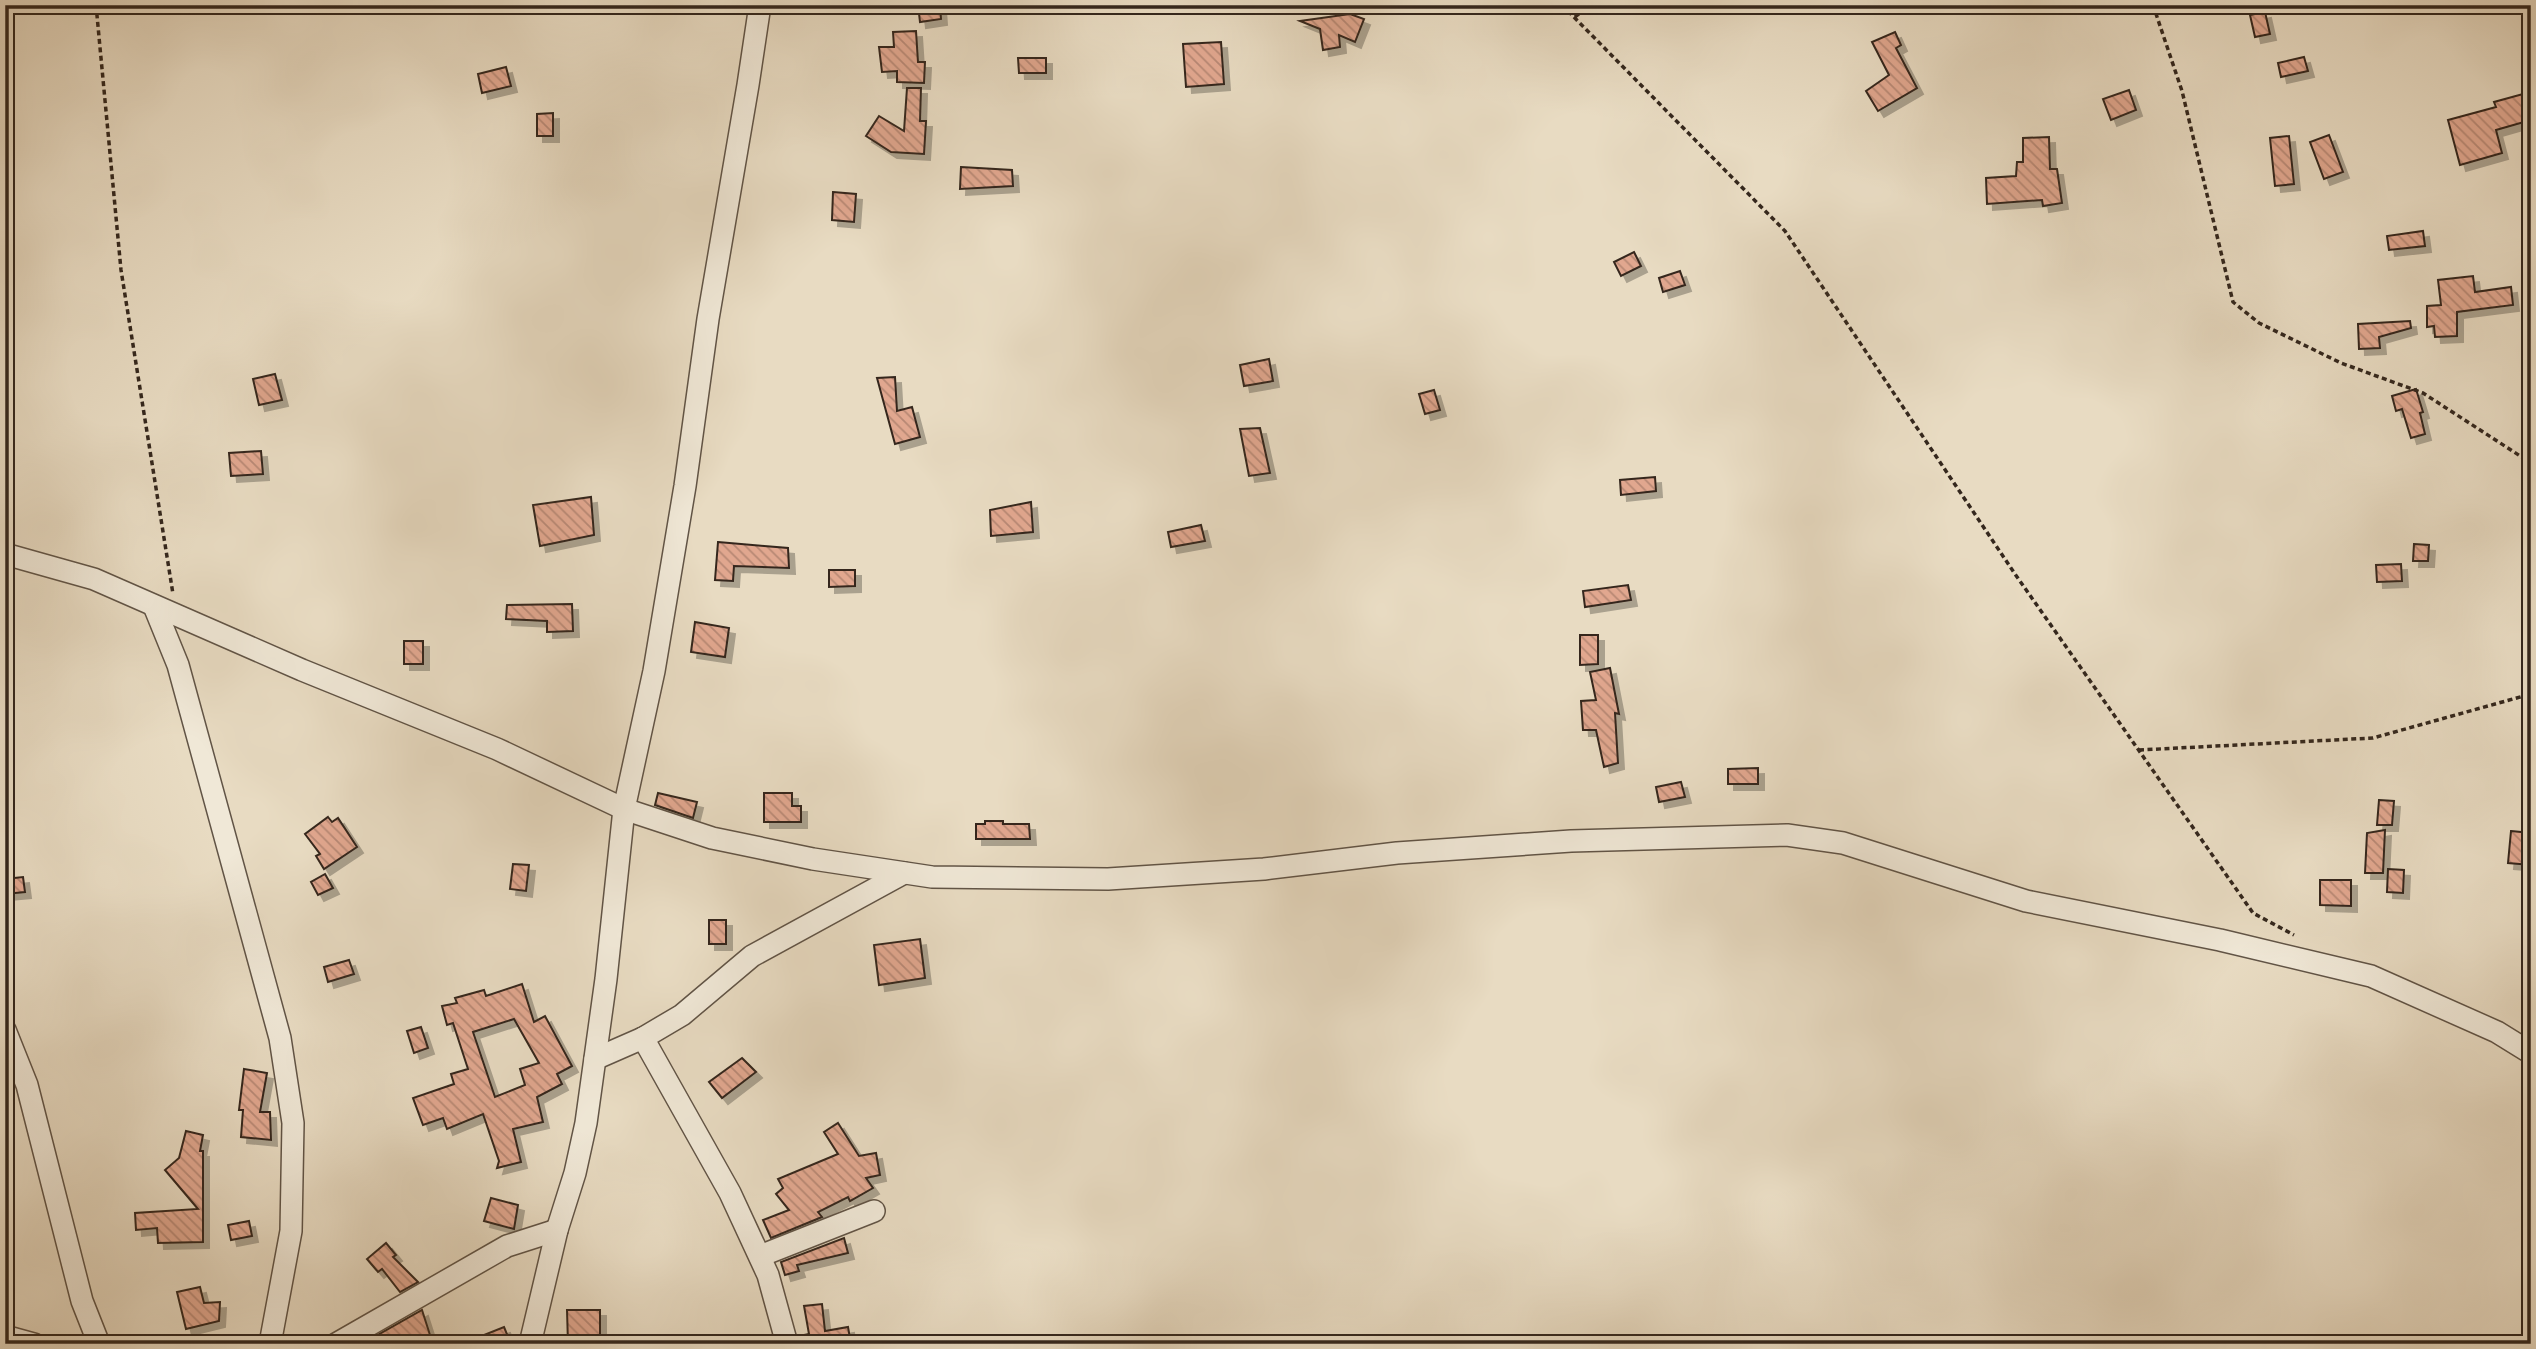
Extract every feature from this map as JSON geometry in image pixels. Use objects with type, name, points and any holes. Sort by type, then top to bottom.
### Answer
[{"type":"street","points":[[530,1344],[557,1230],[575,1174],[595,1059],[624,809],[654,671],[760,5]]},
{"type":"street","points":[[5,554],[94,579],[302,670],[497,749],[624,809],[712,838],[813,859],[932,877],[1108,879],[1264,869],[1397,853],[1571,842],[1787,835],[1843,843],[2026,901],[2220,940],[2371,976],[2497,1032],[2531,1053]]},
{"type":"street","points":[[154,606],[177,665],[284,1062],[293,1123],[291,1231],[270,1344]]},
{"type":"street","points":[[595,1059],[643,1038],[682,1015],[752,956],[904,873]]},
{"type":"street","points":[[5,1030],[27,1085],[82,1301],[99,1344]]},
{"type":"street","points":[[643,1038],[724,1182],[760,1256],[788,1344]]},
{"type":"street","points":[[760,1256],[874,1211]]},
{"type":"street","points":[[336,1344],[507,1246],[557,1230]]},
{"type":"street","points":[[5,1336],[34,1344]]},
{"type":"path","points":[[96,5],[121,270],[177,617]]},
{"type":"path","points":[[1562,5],[1785,231],[2015,574],[2253,914],[2301,939]]},
{"type":"path","points":[[1574,17],[1590,5]]},
{"type":"path","points":[[2153,5],[2182,91],[2233,302],[2259,323],[2341,363],[2424,393],[2531,463]]},
{"type":"path","points":[[2138,750],[2373,738],[2531,694]]},
{"type":"building","points":[[918,5],[940,5],[941,19],[920,22]]},
{"type":"building","points":[[2265,12],[2270,34],[2255,37],[2250,15]]},
{"type":"building","points":[[1350,14],[1364,19],[1355,42],[1339,35],[1340,47],[1323,50],[1320,29],[1300,21]]},
{"type":"building","points":[[916,31],[918,62],[925,62],[924,83],[897,82],[897,71],[882,72],[879,47],[894,47],[893,32]]},
{"type":"building","points":[[1895,32],[1901,45],[1896,48],[1917,88],[1878,111],[1866,91],[1889,75],[1872,42]]},
{"type":"building","points":[[1221,42],[1224,84],[1186,87],[1183,44]]},
{"type":"building","points":[[2304,57],[2308,71],[2281,77],[2278,63]]},
{"type":"building","points":[[1018,58],[1046,58],[1046,73],[1019,73]]},
{"type":"building","points":[[506,67],[511,86],[482,93],[478,74]]},
{"type":"building","points":[[907,88],[921,88],[920,121],[926,121],[924,154],[891,152],[866,136],[879,116],[904,131]]},
{"type":"building","points":[[2129,90],[2136,110],[2111,120],[2103,99]]},
{"type":"building","points":[[2523,94],[2525,104],[2531,104],[2531,120],[2496,130],[2502,153],[2460,165],[2448,120],[2496,107],[2494,102]]},
{"type":"building","points":[[553,113],[553,136],[537,136],[537,114]]},
{"type":"building","points":[[2329,135],[2343,172],[2324,179],[2310,142]]},
{"type":"building","points":[[2289,136],[2294,184],[2275,186],[2270,138]]},
{"type":"building","points":[[2049,137],[2050,169],[2057,169],[2062,203],[2043,206],[2042,200],[1987,204],[1986,178],[2016,176],[2017,162],[2023,162],[2023,138]]},
{"type":"building","points":[[961,167],[1012,170],[1013,186],[960,189]]},
{"type":"building","points":[[833,192],[856,194],[854,222],[832,220]]},
{"type":"building","points":[[2423,231],[2425,246],[2389,250],[2387,236]]},
{"type":"building","points":[[1634,252],[1641,266],[1621,276],[1614,262]]},
{"type":"building","points":[[1680,271],[1685,285],[1663,292],[1659,278]]},
{"type":"building","points":[[2473,276],[2475,292],[2511,287],[2513,305],[2457,312],[2457,336],[2435,337],[2434,326],[2427,327],[2427,306],[2441,305],[2438,280]]},
{"type":"building","points":[[2410,321],[2411,328],[2379,337],[2380,348],[2359,349],[2358,324]]},
{"type":"building","points":[[1269,359],[1273,381],[1244,386],[1240,365]]},
{"type":"building","points":[[275,374],[282,400],[259,405],[253,379]]},
{"type":"building","points":[[895,377],[897,411],[912,407],[920,437],[895,444],[877,378]]},
{"type":"building","points":[[2416,389],[2423,412],[2420,413],[2425,434],[2411,438],[2402,409],[2396,411],[2392,396]]},
{"type":"building","points":[[1434,390],[1440,410],[1425,414],[1419,394]]},
{"type":"building","points":[[1260,428],[1270,473],[1249,476],[1240,429]]},
{"type":"building","points":[[261,451],[263,474],[231,476],[229,453]]},
{"type":"building","points":[[1655,477],[1656,491],[1621,495],[1620,480]]},
{"type":"building","points":[[591,497],[594,535],[540,546],[533,505]]},
{"type":"building","points":[[1031,502],[1033,532],[991,536],[990,510]]},
{"type":"building","points":[[1201,525],[1205,541],[1171,547],[1168,532]]},
{"type":"building","points":[[718,542],[788,548],[789,568],[734,566],[733,581],[715,580]]},
{"type":"building","points":[[2414,544],[2429,545],[2428,561],[2413,561]]},
{"type":"building","points":[[2401,564],[2402,581],[2377,582],[2376,565]]},
{"type":"building","points":[[829,570],[855,570],[855,586],[829,587]]},
{"type":"building","points":[[1628,585],[1631,600],[1585,607],[1583,591]]},
{"type":"building","points":[[572,604],[573,631],[547,632],[547,621],[506,619],[507,605]]},
{"type":"building","points":[[695,622],[729,628],[725,657],[691,652]]},
{"type":"building","points":[[1580,635],[1598,635],[1598,664],[1580,665]]},
{"type":"building","points":[[404,641],[423,641],[423,664],[404,664]]},
{"type":"building","points":[[1610,668],[1619,714],[1615,713],[1618,763],[1604,767],[1596,730],[1583,730],[1581,701],[1596,700],[1590,672]]},
{"type":"building","points":[[1758,768],[1758,784],[1728,784],[1728,769]]},
{"type":"building","points":[[1681,782],[1685,797],[1659,802],[1656,787]]},
{"type":"building","points":[[658,793],[697,802],[693,818],[655,805]]},
{"type":"building","points":[[764,793],[792,793],[792,806],[801,806],[801,822],[764,822]]},
{"type":"building","points":[[2379,800],[2394,801],[2392,825],[2377,825]]},
{"type":"building","points":[[328,817],[332,822],[338,818],[357,847],[324,869],[316,856],[320,854],[305,834]]},
{"type":"building","points":[[985,821],[1029,824],[1030,839],[976,839],[976,824],[985,824]]},
{"type":"building","points":[[2385,830],[2383,873],[2365,873],[2367,833]]},
{"type":"building","points":[[2511,831],[2531,833],[2531,865],[2508,863]]},
{"type":"building","points":[[513,864],[529,865],[526,891],[510,889]]},
{"type":"building","points":[[2388,869],[2404,870],[2403,893],[2387,892]]},
{"type":"building","points":[[325,874],[333,888],[318,895],[311,882]]},
{"type":"building","points":[[23,877],[25,892],[5,894],[5,879]]},
{"type":"building","points":[[2320,880],[2351,880],[2351,906],[2320,905]]},
{"type":"building","points":[[709,920],[726,920],[726,944],[709,944]]},
{"type":"building","points":[[920,939],[925,978],[879,985],[874,945]]},
{"type":"building","points":[[349,960],[354,974],[328,982],[324,967]]},
{"type":"building","points":[[522,984],[534,1022],[545,1016],[572,1066],[557,1074],[562,1084],[537,1097],[543,1122],[513,1129],[521,1162],[497,1168],[499,1161],[483,1114],[447,1129],[443,1118],[423,1125],[413,1098],[454,1084],[451,1074],[468,1069],[453,1023],[447,1025],[442,1006],[457,1003],[455,998],[484,990],[486,996]],"holes":[[[514,1019],[539,1063],[520,1069],[525,1085],[495,1097],[473,1032]]]},
{"type":"building","points":[[421,1027],[428,1048],[414,1053],[407,1031]]},
{"type":"building","points":[[742,1058],[756,1072],[722,1098],[709,1082]]},
{"type":"building","points":[[244,1069],[267,1073],[260,1112],[270,1112],[271,1140],[241,1137],[243,1110],[239,1110]]},
{"type":"building","points":[[838,1123],[859,1156],[876,1153],[880,1175],[866,1178],[873,1188],[850,1201],[848,1197],[818,1212],[822,1217],[771,1238],[763,1220],[789,1210],[776,1194],[783,1188],[778,1179],[838,1154],[824,1132]]},
{"type":"building","points":[[186,1131],[203,1135],[200,1151],[203,1151],[203,1242],[158,1243],[157,1228],[136,1230],[135,1213],[198,1209],[165,1170],[179,1158]]},
{"type":"building","points":[[491,1198],[518,1205],[514,1229],[484,1221]]},
{"type":"building","points":[[249,1221],[252,1236],[231,1240],[228,1225]]},
{"type":"building","points":[[844,1238],[848,1253],[797,1265],[799,1271],[785,1275],[781,1262]]},
{"type":"building","points":[[386,1243],[396,1255],[393,1257],[418,1282],[400,1292],[382,1269],[378,1272],[367,1259]]},
{"type":"building","points":[[200,1287],[204,1303],[220,1302],[219,1321],[186,1329],[177,1292]]},
{"type":"building","points":[[822,1304],[825,1331],[848,1327],[851,1344],[800,1344],[799,1336],[809,1334],[804,1306]]},
{"type":"building","points":[[422,1310],[430,1335],[415,1344],[380,1344],[376,1336]]},
{"type":"building","points":[[567,1310],[600,1310],[600,1344],[568,1344]]},
{"type":"building","points":[[504,1327],[511,1344],[464,1344],[464,1343]]}]
